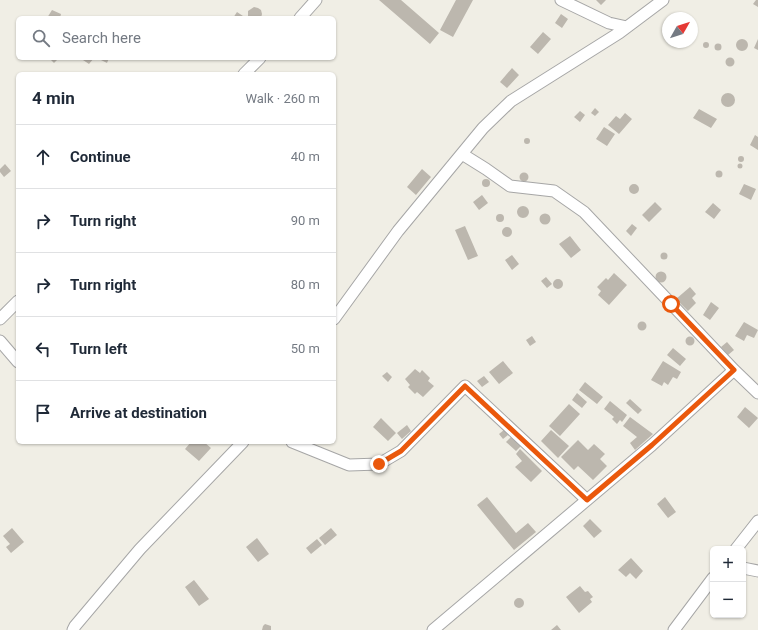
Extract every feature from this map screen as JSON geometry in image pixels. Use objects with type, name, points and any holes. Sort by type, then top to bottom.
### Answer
[{"type":"street","points":[[302,16],[316,0]]},
{"type":"street","points":[[560,0],[609,24],[627,26]]},
{"type":"street","points":[[336,316],[398,231],[483,128],[511,101],[627,26],[663,0]]},
{"type":"street","points":[[246,72],[258,60]]},
{"type":"street","points":[[462,154],[510,186],[554,191],[584,212],[734,370],[758,393]]},
{"type":"street","points":[[0,319],[16,303]]},
{"type":"street","points":[[0,341],[16,360]]},
{"type":"street","points":[[433,630],[652,445],[734,370]]},
{"type":"street","points":[[297,444],[349,465],[379,464],[401,451],[465,386],[587,500]]},
{"type":"street","points":[[73,630],[140,549],[241,444]]},
{"type":"street","points":[[738,546],[758,521]]},
{"type":"street","points":[[746,569],[758,571]]},
{"type":"street","points":[[674,630],[710,582]]},
{"type":"building","points":[[379,0],[401,0],[439,33],[430,44]]},
{"type":"building","points":[[456,0],[473,0],[453,37],[440,30]]},
{"type":"building","points":[[596,0],[606,0],[601,5]]},
{"type":"building","points":[[756,0],[758,0],[758,7],[753,4]]},
{"type":"building","points":[[254,7],[258,8],[261,10],[262,16],[248,16],[248,11]]},
{"type":"building","points":[[52,10],[61,14],[60,16],[48,16]]},
{"type":"building","points":[[237,12],[243,16],[234,16]]},
{"type":"building","points":[[561,14],[568,19],[562,28],[555,23]]},
{"type":"building","points":[[543,32],[551,39],[538,54],[530,47]]},
{"type":"building","points":[[742,39],[746,41],[748,45],[746,49],[742,51],[738,49],[736,45],[738,41]]},
{"type":"building","points":[[758,39],[758,50],[754,48]]},
{"type":"building","points":[[706,42],[709,45],[706,48],[703,45]]},
{"type":"building","points":[[718,43],[721,44],[721,50],[718,51],[715,50],[714,47],[715,44]]},
{"type":"building","points":[[730,57],[735,62],[730,67],[725,62]]},
{"type":"building","points":[[83,60],[92,60],[89,64]]},
{"type":"building","points":[[101,60],[108,60],[107,63]]},
{"type":"building","points":[[512,68],[519,75],[507,88],[500,82]]},
{"type":"building","points":[[725,93],[731,93],[735,97],[735,103],[731,107],[725,107],[721,103],[721,97]]},
{"type":"building","points":[[595,108],[599,112],[595,116],[591,113]]},
{"type":"building","points":[[699,109],[717,119],[711,128],[693,118]]},
{"type":"building","points":[[580,111],[585,115],[580,122],[574,117]]},
{"type":"building","points":[[625,113],[632,119],[619,134],[608,125],[616,116],[620,119]]},
{"type":"building","points":[[604,127],[615,134],[607,146],[596,139]]},
{"type":"building","points":[[755,135],[758,137],[758,150],[750,145]]},
{"type":"building","points":[[527,138],[530,141],[527,144],[524,141]]},
{"type":"building","points":[[741,156],[744,159],[741,162],[738,159]]},
{"type":"building","points":[[740,163],[743,166],[740,169],[737,166]]},
{"type":"building","points":[[5,164],[11,171],[4,177],[0,172],[0,169]]},
{"type":"building","points":[[422,169],[431,177],[416,195],[407,187]]},
{"type":"building","points":[[719,171],[722,174],[719,177],[716,174]]},
{"type":"building","points":[[522,173],[526,173],[528,177],[526,181],[522,181],[520,179],[520,175]]},
{"type":"building","points":[[484,179],[488,179],[490,183],[488,187],[484,187],[482,185],[482,181]]},
{"type":"building","points":[[634,184],[639,189],[634,194],[629,189]]},
{"type":"building","points":[[744,184],[756,189],[751,200],[739,194]]},
{"type":"building","points":[[482,195],[488,203],[479,210],[473,202]]},
{"type":"building","points":[[655,202],[662,209],[649,222],[642,215]]},
{"type":"building","points":[[713,203],[721,210],[714,219],[705,212]]},
{"type":"building","points":[[521,206],[525,206],[529,212],[525,218],[521,218],[517,214],[517,210]]},
{"type":"building","points":[[545,213],[549,215],[551,219],[549,223],[545,225],[541,223],[539,219],[541,215]]},
{"type":"building","points":[[500,214],[503,215],[503,221],[500,222],[497,221],[496,218],[497,215]]},
{"type":"building","points":[[632,224],[637,228],[631,236],[626,231]]},
{"type":"building","points":[[465,226],[478,256],[468,260],[455,230]]},
{"type":"building","points":[[505,227],[509,227],[511,228],[511,236],[505,237],[502,234],[502,230]]},
{"type":"building","points":[[570,236],[581,250],[571,258],[559,244]]},
{"type":"building","points":[[664,252],[668,256],[664,260],[660,256]]},
{"type":"building","points":[[512,255],[519,264],[512,270],[505,260]]},
{"type":"building","points":[[661,271],[665,273],[667,277],[665,281],[661,283],[657,281],[655,277],[657,273]]},
{"type":"building","points":[[614,273],[627,285],[609,305],[598,295],[601,291],[597,287],[606,278],[608,280]]},
{"type":"building","points":[[546,277],[552,284],[547,288],[541,281]]},
{"type":"building","points":[[556,279],[560,279],[563,284],[560,289],[556,289],[553,286],[553,282]]},
{"type":"building","points":[[690,287],[696,294],[692,298],[696,303],[688,311],[676,299]]},
{"type":"building","points":[[711,302],[719,308],[710,320],[703,315]]},
{"type":"building","points":[[640,322],[644,322],[646,326],[644,330],[640,330],[638,328],[638,324]]},
{"type":"building","points":[[744,322],[758,330],[754,338],[747,335],[744,341],[735,336]]},
{"type":"building","points":[[532,336],[536,342],[530,346],[526,340]]},
{"type":"building","points":[[688,337],[692,337],[694,341],[692,345],[688,345],[686,343],[686,339]]},
{"type":"building","points":[[727,342],[734,350],[728,355],[721,347]]},
{"type":"building","points":[[673,348],[686,359],[680,366],[667,355]]},
{"type":"building","points":[[503,361],[513,373],[499,384],[489,372]]},
{"type":"building","points":[[663,361],[681,372],[677,379],[673,377],[668,385],[664,382],[662,386],[651,380]]},
{"type":"building","points":[[415,369],[420,373],[422,370],[430,378],[428,381],[434,386],[423,397],[417,392],[415,394],[408,387],[410,385],[405,379]]},
{"type":"building","points":[[387,372],[392,377],[388,382],[382,376]]},
{"type":"building","points":[[484,376],[489,382],[482,387],[477,381]]},
{"type":"building","points":[[585,382],[603,397],[597,404],[579,390]]},
{"type":"building","points":[[577,393],[587,402],[582,408],[572,400]]},
{"type":"building","points":[[630,399],[642,410],[638,414],[626,403]]},
{"type":"building","points":[[610,401],[627,415],[622,422],[620,420],[617,424],[612,419],[614,417],[604,409]]},
{"type":"building","points":[[569,404],[580,414],[560,436],[549,426]]},
{"type":"building","points":[[745,407],[758,418],[749,428],[737,417]]},
{"type":"building","points":[[630,417],[653,434],[635,450],[630,443],[637,437],[623,426]]},
{"type":"building","points":[[381,418],[396,433],[388,441],[373,427]]},
{"type":"building","points":[[407,425],[411,431],[402,439],[397,433]]},
{"type":"building","points":[[504,430],[508,435],[503,439],[499,434]]},
{"type":"building","points":[[551,430],[569,446],[558,458],[541,441]]},
{"type":"building","points":[[512,436],[522,445],[516,451],[506,442]]},
{"type":"building","points":[[578,440],[588,450],[594,444],[605,454],[600,459],[607,466],[593,480],[578,466],[574,470],[561,457]]},
{"type":"building","points":[[189,444],[206,444],[211,448],[199,461],[185,449]]},
{"type":"building","points":[[520,449],[542,471],[531,482],[515,467],[522,461],[516,454]]},
{"type":"building","points":[[487,497],[516,533],[528,523],[536,532],[514,550],[477,505]]},
{"type":"building","points":[[665,497],[676,512],[668,518],[657,504]]},
{"type":"building","points":[[590,519],[602,531],[594,538],[583,526]]},
{"type":"building","points":[[12,528],[24,542],[11,553],[6,547],[10,544],[3,536]]},
{"type":"building","points":[[331,528],[337,535],[325,545],[319,538]]},
{"type":"building","points":[[257,538],[269,554],[258,562],[246,547]]},
{"type":"building","points":[[317,539],[322,545],[311,554],[306,548]]},
{"type":"building","points":[[631,558],[643,571],[636,579],[630,573],[626,577],[618,570]]},
{"type":"building","points":[[194,580],[209,599],[199,606],[185,587]]},
{"type":"building","points":[[580,586],[585,592],[588,591],[593,597],[590,599],[592,602],[579,613],[566,597]]},
{"type":"building","points":[[517,598],[521,598],[523,599],[523,607],[517,608],[514,605],[514,601]]},
{"type":"building","points":[[265,624],[271,626],[271,630],[262,630]]},
{"type":"building","points":[[557,625],[561,630],[551,630]]},
{"type":"route","points":[[379,464],[401,451],[465,386],[587,500],[652,445],[734,370],[671,304]]}]
